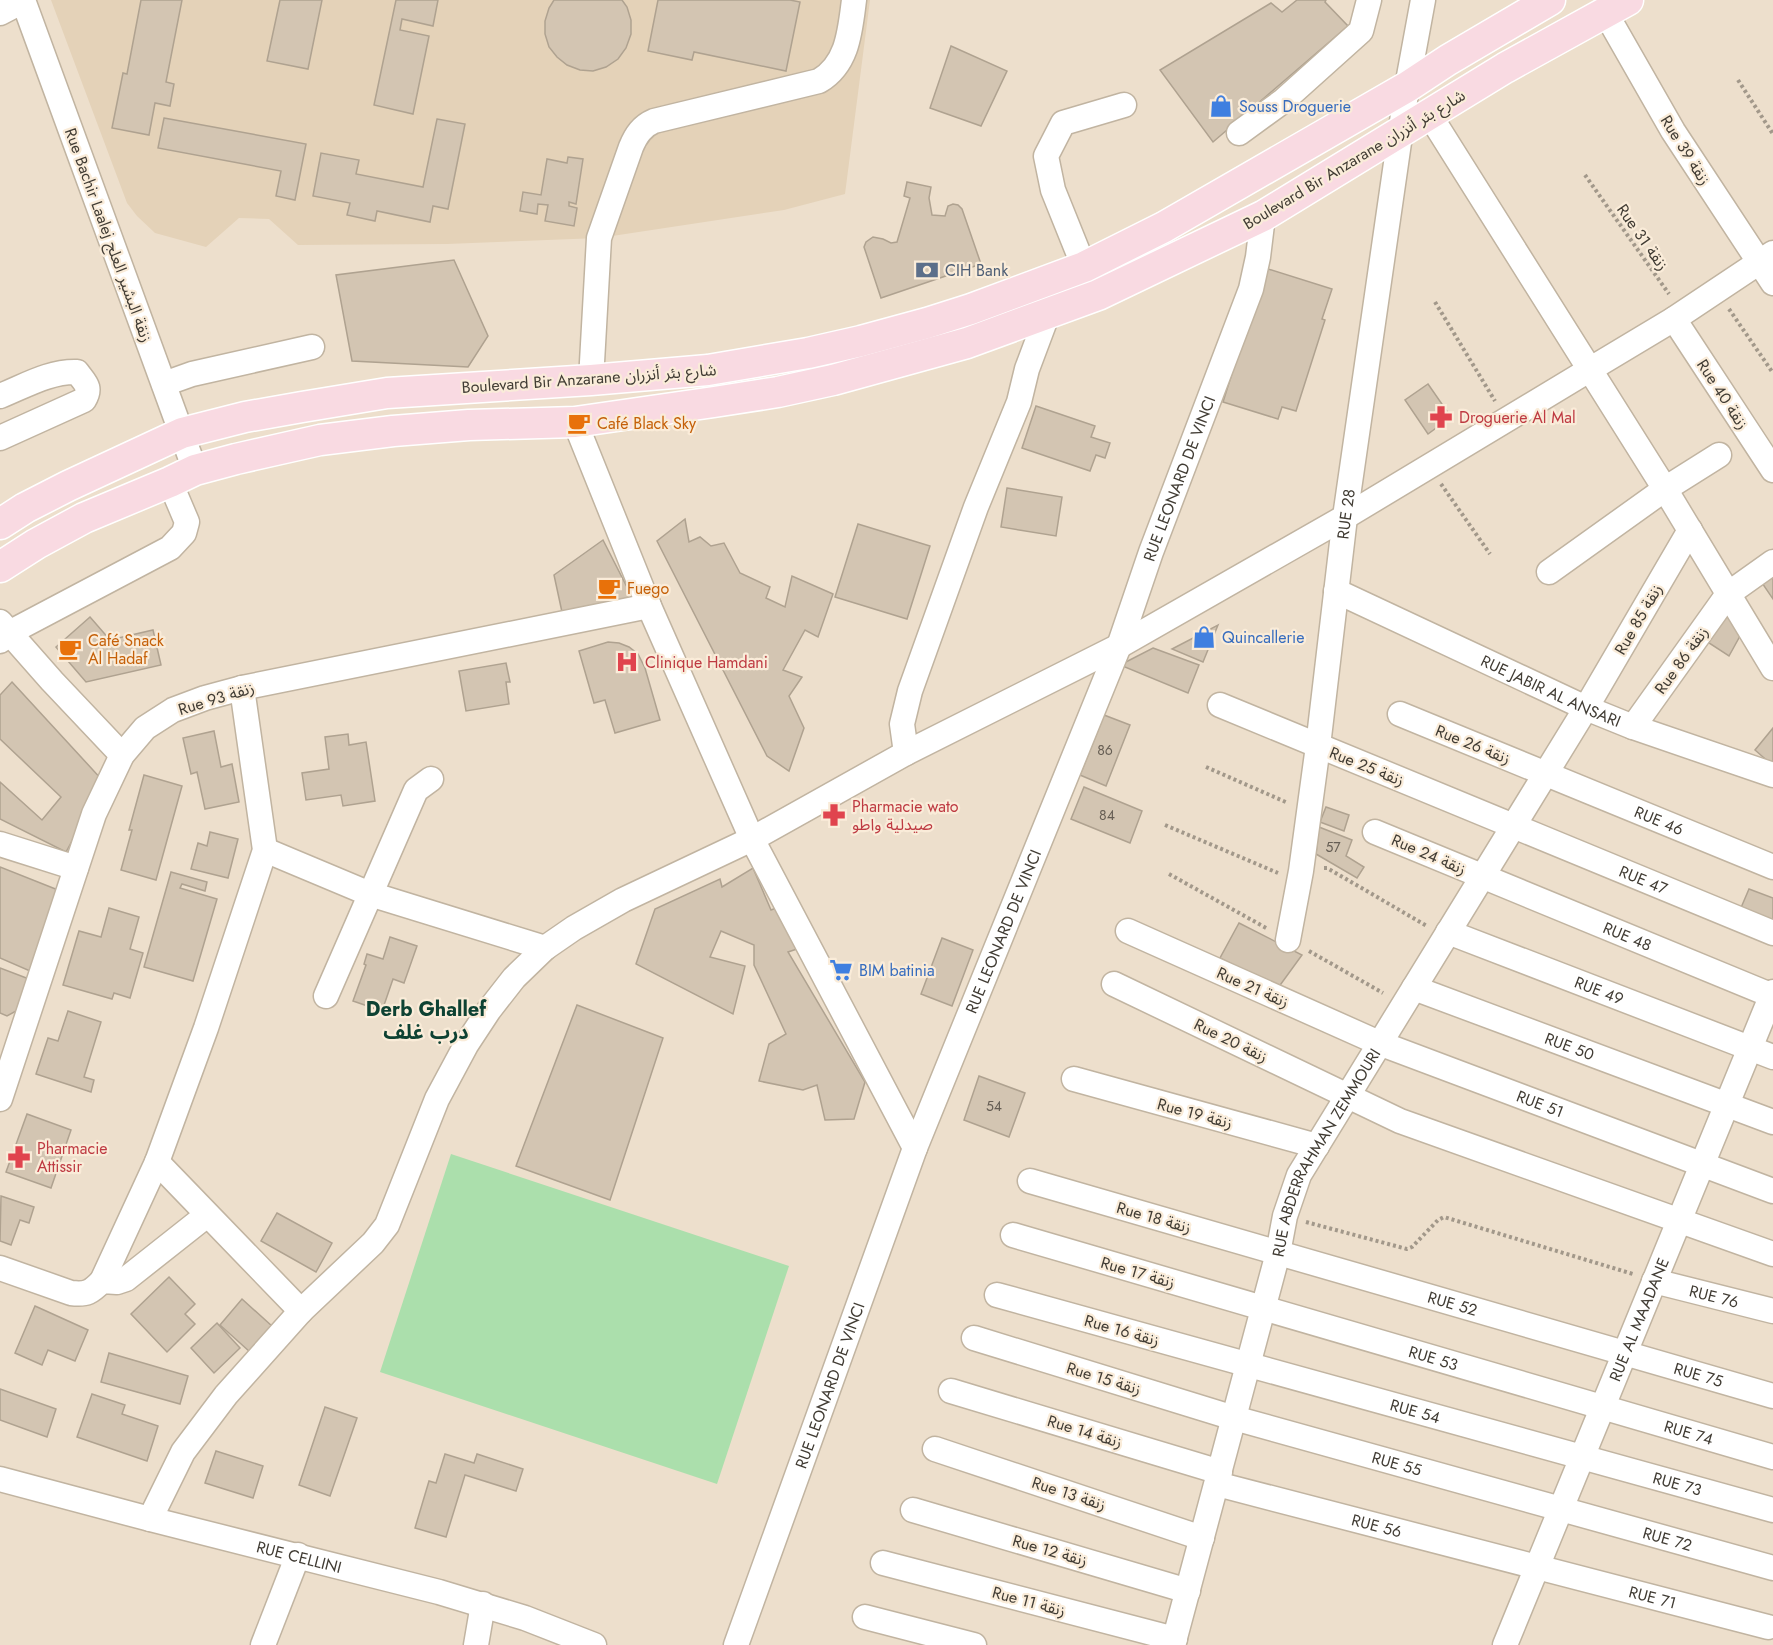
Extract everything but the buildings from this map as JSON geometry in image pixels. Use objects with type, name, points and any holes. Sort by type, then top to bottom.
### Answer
[{"type":"main road","name":"Boulevard Bir Anzarane شارع بئر أنزران","points":[[0,524],[24,508],[68,486],[183,433],[245,417],[387,393],[591,381],[708,370],[808,353],[927,323],[971,309],[1084,267],[1164,227],[1407,87],[1550,0]]},
{"type":"main road","name":"Boulevard Bir Anzarane شارع بئر أنزران","points":[[0,567],[84,518],[182,476],[236,459],[320,440],[393,431],[469,425],[575,422],[725,401],[833,380],[967,343],[1098,295],[1263,216],[1505,68],[1617,6]]},
{"type":"street","points":[[0,13],[23,0]]},
{"type":"street","name":"Rue Bachir Laalej زنقة البشير العلج","points":[[3,632],[170,548],[184,533],[187,522],[182,476],[183,433],[23,0]]},
{"type":"street","points":[[591,381],[599,238],[636,137],[642,129],[654,121],[819,81],[829,75],[847,47],[854,0]]},
{"type":"street","points":[[1239,133],[1283,101],[1361,31],[1369,0]]},
{"type":"street","name":"RUE 28","points":[[1288,940],[1318,746],[1345,517],[1407,87],[1422,0]]},
{"type":"street","name":"Rue 39 زنقة","points":[[1617,6],[1673,131],[1766,257],[1773,283]]},
{"type":"street","points":[[1084,267],[1053,190],[1046,156],[1063,123],[1124,105]]},
{"type":"street","points":[[1429,114],[1665,489],[1773,668]]},
{"type":"street","name":"RUE LEONARD DE VINCI","points":[[736,1645],[915,1148],[1119,646],[1151,552],[1251,289],[1263,216]]},
{"type":"street","points":[[150,1519],[183,1452],[226,1395],[301,1311],[368,1248],[387,1225],[437,1099],[466,1046],[489,1010],[514,978],[545,948],[574,928],[623,900],[752,839],[906,753],[1119,646],[1345,517],[1678,316],[1766,257]]},
{"type":"street","points":[[906,753],[902,724],[910,691],[976,507],[1019,402],[1027,369],[1048,313],[1055,279]]},
{"type":"street","name":"Rue 40 زنقة","points":[[1678,316],[1773,470]]},
{"type":"street","points":[[164,384],[192,374],[312,347]]},
{"type":"street","points":[[0,396],[42,378],[64,372],[77,372],[88,387],[84,400],[0,438]]},
{"type":"street","points":[[575,422],[649,606],[752,839],[915,1148]]},
{"type":"street","points":[[1549,572],[1665,489],[1719,455]]},
{"type":"street","name":"Rue 85 زنقة","points":[[1586,708],[1689,530]]},
{"type":"street","name":"Rue 86 زنقة","points":[[1633,727],[1728,594],[1773,562]]},
{"type":"street","name":"RUE JABIR AL ANSARI","points":[[1336,591],[1586,708],[1633,727],[1773,775]]},
{"type":"street","name":"Rue 93 زنقة","points":[[0,1099],[8,1050],[94,814],[122,755],[145,728],[173,710],[242,688],[649,606]]},
{"type":"street","points":[[3,632],[122,755]]},
{"type":"street","points":[[0,1268],[71,1293],[91,1292],[102,1281],[157,1162],[206,1028],[265,850],[242,688]]},
{"type":"street","name":"Rue 25 زنقة","points":[[1220,705],[1513,826]]},
{"type":"street","name":"RUE ABDERRAHMAN ZEMMOURI","points":[[1174,1642],[1278,1253],[1285,1216],[1299,1175],[1586,708]]},
{"type":"street","name":"Rue 26 زنقة","points":[[1400,714],[1546,774]]},
{"type":"street","name":"RUE 46","points":[[1546,774],[1773,867]]},
{"type":"street","points":[[326,996],[416,790],[431,779]]},
{"type":"street","name":"RUE 47","points":[[1513,826],[1773,933]]},
{"type":"street","name":"Rue 24 زنقة","points":[[1375,832],[1482,876]]},
{"type":"street","points":[[0,844],[75,868]]},
{"type":"street","points":[[265,850],[370,894],[545,948]]},
{"type":"street","name":"RUE 48","points":[[1482,876],[1772,994]]},
{"type":"street","name":"Rue 21 زنقة","points":[[1128,931],[1379,1043]]},
{"type":"street","name":"RUE 49","points":[[1448,932],[1773,1057]]},
{"type":"street","name":"Rue 20 زنقة","points":[[1114,984],[1400,1121],[1773,1254]]},
{"type":"street","name":"RUE 50","points":[[1414,988],[1773,1122]]},
{"type":"street","name":"RUE AL MAADANE","points":[[1510,1643],[1537,1567],[1772,994]]},
{"type":"street","name":"RUE 51","points":[[1379,1043],[1773,1191]]},
{"type":"street","name":"Rue 19 زنقة","points":[[1074,1079],[1317,1146]]},
{"type":"street","points":[[157,1162],[301,1311]]},
{"type":"street","name":"Rue 18 زنقة","points":[[1030,1181],[1278,1253]]},
{"type":"street","points":[[102,1281],[117,1282],[126,1279],[207,1215]]},
{"type":"street","name":"Rue 17 زنقة","points":[[1013,1235],[1263,1308]]},
{"type":"street","name":"RUE 52","points":[[1278,1253],[1625,1354]]},
{"type":"street","name":"RUE 76","points":[[1654,1281],[1773,1311]]},
{"type":"street","name":"Rue 16 زنقة","points":[[997,1295],[1248,1365]]},
{"type":"street","name":"RUE 53","points":[[1263,1308],[1603,1407]]},
{"type":"street","name":"Rue 15 زنقة","points":[[974,1338],[1234,1418]]},
{"type":"street","name":"RUE 75","points":[[1625,1354],[1773,1396]]},
{"type":"street","name":"RUE 54","points":[[1248,1365],[1582,1457]]},
{"type":"street","name":"Rue 14 زنقة","points":[[951,1391],[1218,1478]]},
{"type":"street","name":"RUE 74","points":[[1603,1407],[1773,1457]]},
{"type":"street","name":"RUE 55","points":[[1234,1418],[1561,1509]]},
{"type":"street","name":"Rue 13 زنقة","points":[[935,1449],[1202,1538]]},
{"type":"street","name":"RUE 73","points":[[1582,1457],[1773,1510]]},
{"type":"street","name":"RUE 56","points":[[1218,1478],[1537,1567]]},
{"type":"street","name":"RUE CELLINI","points":[[0,1479],[483,1605],[525,1618],[594,1645]]},
{"type":"street","name":"RUE 72","points":[[1561,1509],[1773,1568]]},
{"type":"street","name":"Rue 12 زنقة","points":[[913,1510],[1188,1591]]},
{"type":"street","points":[[263,1645],[297,1555]]},
{"type":"street","name":"Rue 11 زنقة","points":[[883,1563],[1174,1642]]},
{"type":"street","name":"RUE 71","points":[[1537,1567],[1768,1628]]},
{"type":"street","points":[[476,1645],[483,1605]]},
{"type":"street","points":[[865,1617],[974,1645]]},
{"type":"path","points":[[1738,80],[1773,134]]},
{"type":"path","name":"Rue 31 زنقة","points":[[1584,175],[1678,316]]},
{"type":"path","points":[[1716,290],[1773,373]]},
{"type":"path","points":[[1435,302],[1506,420]]},
{"type":"path","points":[[1428,466],[1490,554]]},
{"type":"path","points":[[1206,767],[1308,812]]},
{"type":"path","points":[[1285,1216],[1407,1249],[1444,1217],[1654,1281]]},
{"type":"shaded area","points":[[51,0],[870,0],[845,194],[784,210],[599,238],[447,244],[298,245],[269,219],[239,218],[206,247],[155,233],[127,203]]},
{"type":"green space","points":[[451,1154],[789,1266],[717,1484],[380,1372]]},
{"type":"place","name":"Souss Droguerie","points":[[1221,106]]},
{"type":"place","name":"CIH Bank","points":[[927,270]]},
{"type":"place","name":"Droguerie Al Mal","points":[[1441,417]]},
{"type":"place","name":"Café Black Sky","points":[[579,423]]},
{"type":"place","name":"Fuego","points":[[609,588]]},
{"type":"place","name":"Quincallerie","points":[[1204,637]]},
{"type":"place","name":"Café Snack Al Hadaf","points":[[70,649]]},
{"type":"place","name":"Clinique Hamdani","points":[[627,662]]},
{"type":"place","name":"Pharmacie wato صيدلية واطو","points":[[834,815]]},
{"type":"place","name":"BIM batinia","points":[[841,970]]},
{"type":"place","name":"Pharmacie Attissir","points":[[19,1157]]},
{"type":"district","name":"Derb Ghallef درب غلف","points":[[426,1020]]}]
